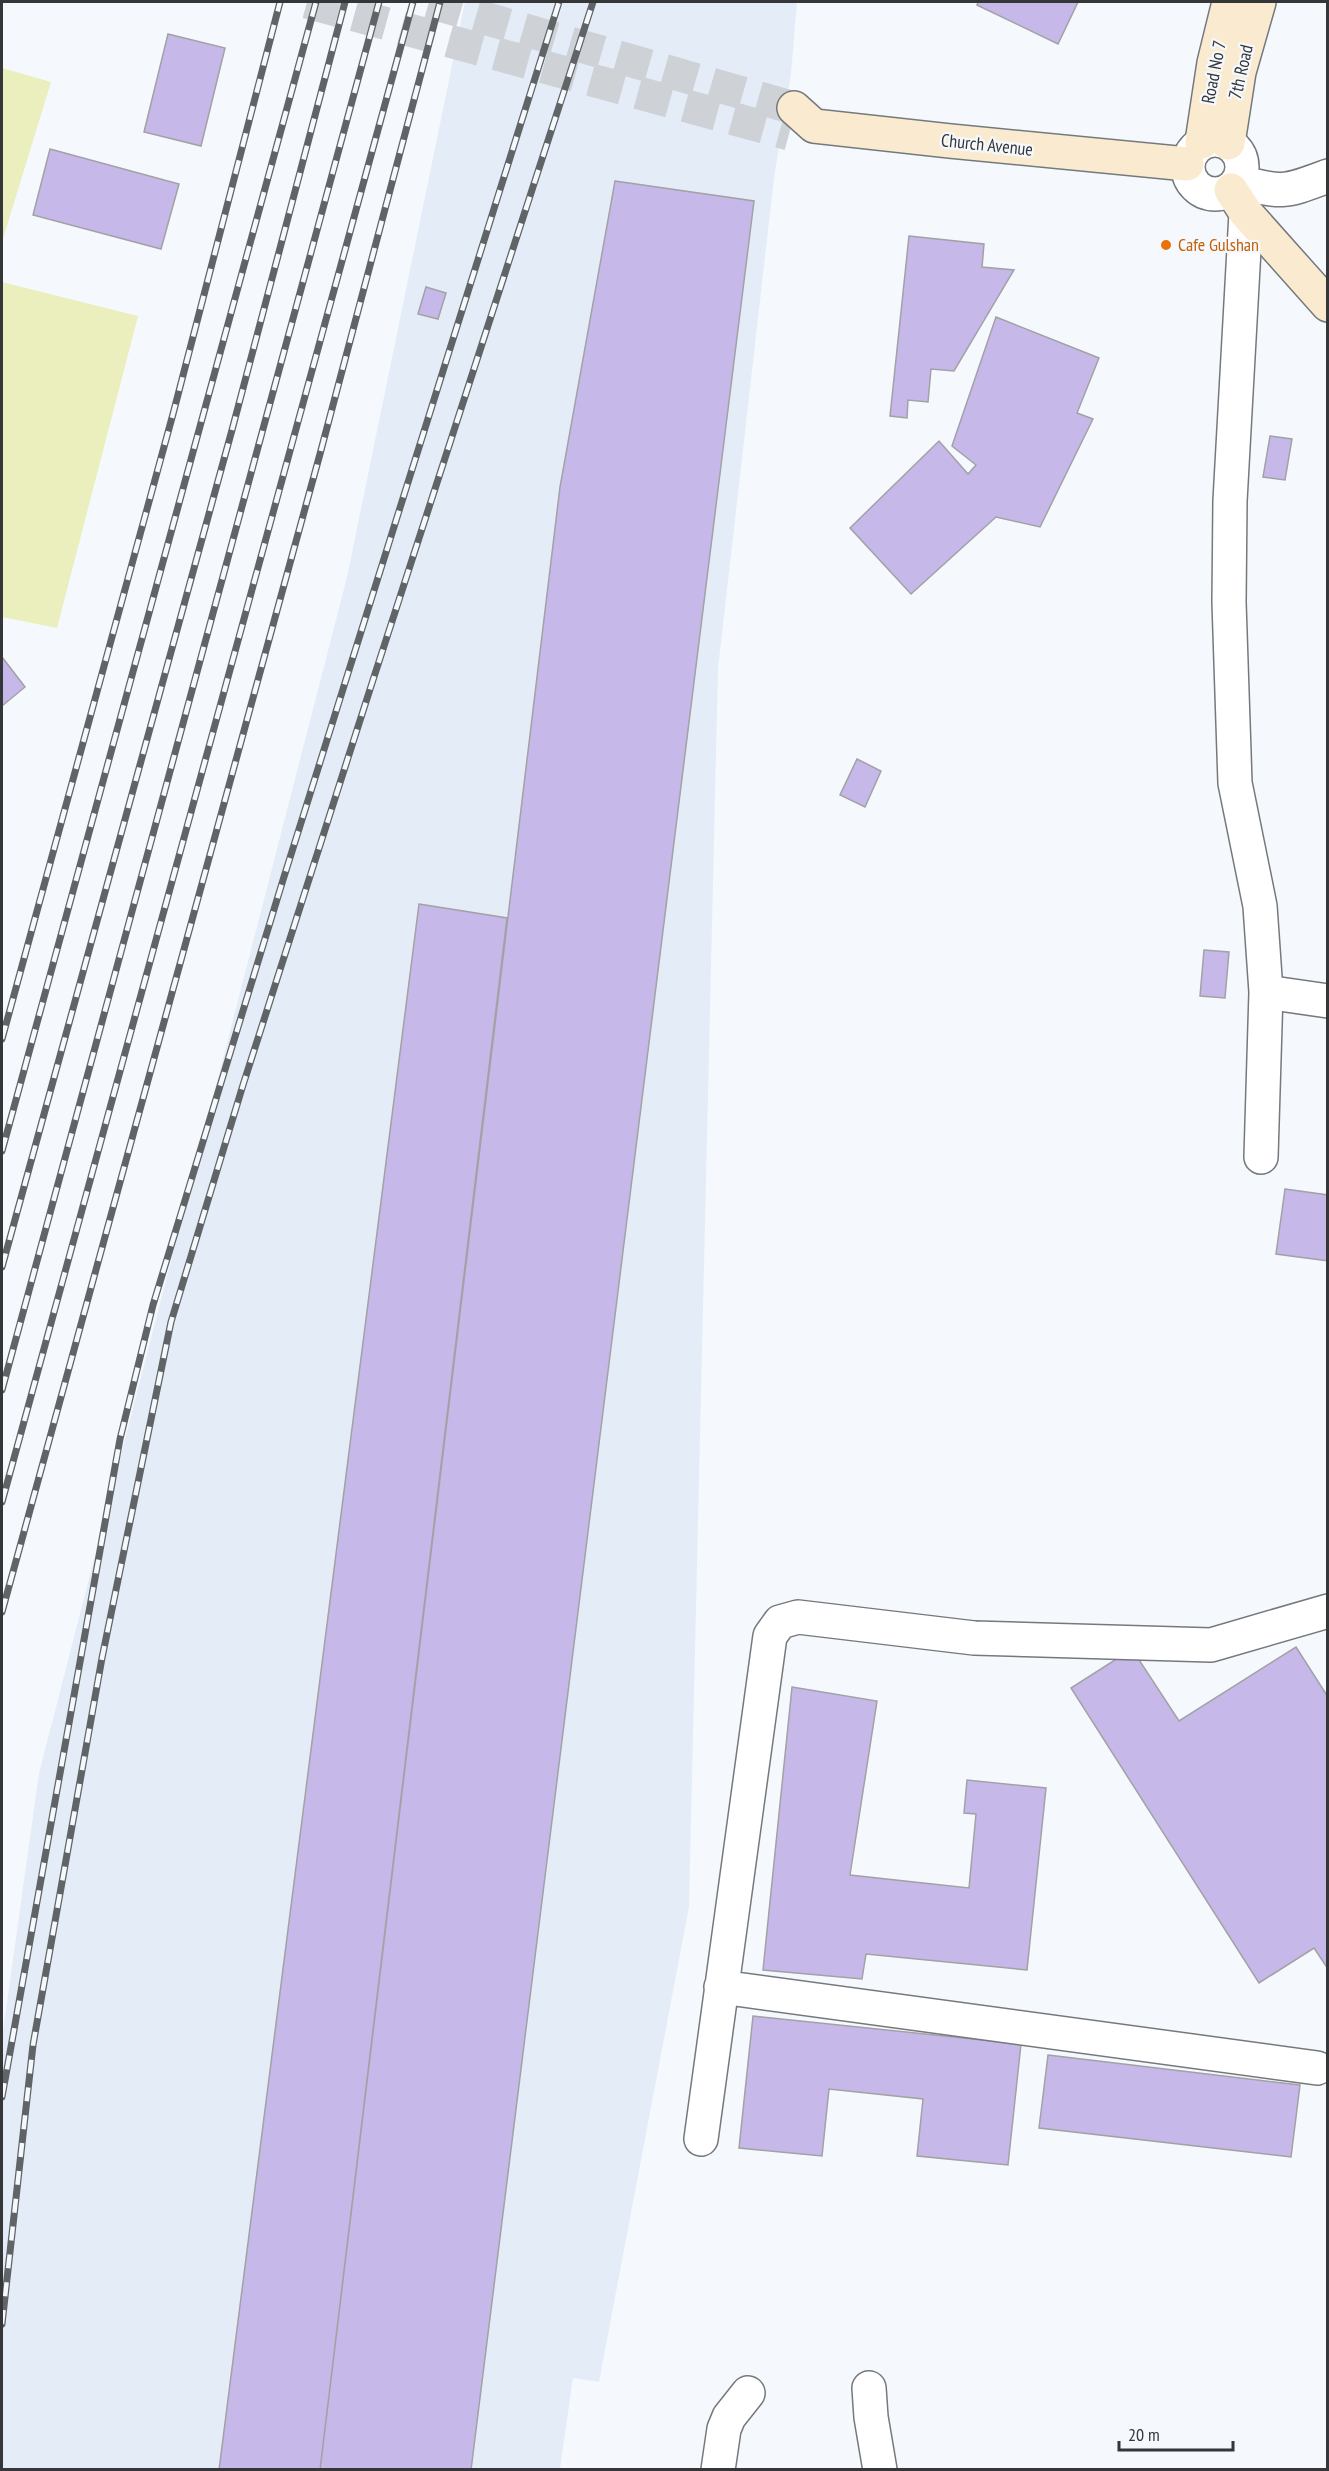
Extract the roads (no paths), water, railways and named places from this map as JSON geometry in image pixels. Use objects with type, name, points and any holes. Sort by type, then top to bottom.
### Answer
[{"type":"street","name":"Road No 7","points":[[1206,150],[1214,63],[1229,2]]},
{"type":"street","name":"7th Road","points":[[1206,150],[1239,72],[1259,2]]},
{"type":"street","name":"Church Avenue","points":[[799,122],[950,141],[1206,150]]},
{"type":"street","points":[[1261,1157],[1266,992],[1260,906],[1235,783],[1229,602],[1238,195],[1242,172],[1240,155],[1206,150],[1188,173],[1198,188],[1215,194],[1238,195],[1269,190],[1290,190],[1328,176]]},
{"type":"street","points":[[1238,195],[1328,305]]},
{"type":"street","points":[[1266,992],[1328,1001]]},
{"type":"street","points":[[700,2139],[770,1636],[780,1622],[798,1617],[974,1638],[1211,1645],[1328,1611]]},
{"type":"street","points":[[721,1987],[1317,2068]]},
{"type":"street","points":[[869,2388],[871,2417],[880,2469]]},
{"type":"street","points":[[718,2469],[724,2429],[729,2417],[748,2393]]},
{"type":"tunnel","points":[[307,2],[789,134]]},
{"type":"tunnel","points":[[429,2],[794,108]]},
{"type":"railway","points":[[2,1039],[173,414],[280,2]]},
{"type":"railway","points":[[2,1151],[316,2]]},
{"type":"railway","points":[[2,1267],[232,430],[345,2]]},
{"type":"railway","points":[[2,1390],[379,2]]},
{"type":"railway","points":[[2,1502],[413,2]]},
{"type":"railway","points":[[2,1612],[320,454],[440,2]]},
{"type":"railway","points":[[2,2097],[120,1439],[153,1305],[283,880],[559,2]]},
{"type":"railway","points":[[2,2324],[33,2045],[102,1658],[171,1322],[243,1085],[593,2]]},
{"type":"place","name":"Cafe Gulshan","points":[[1166,245]]}]
